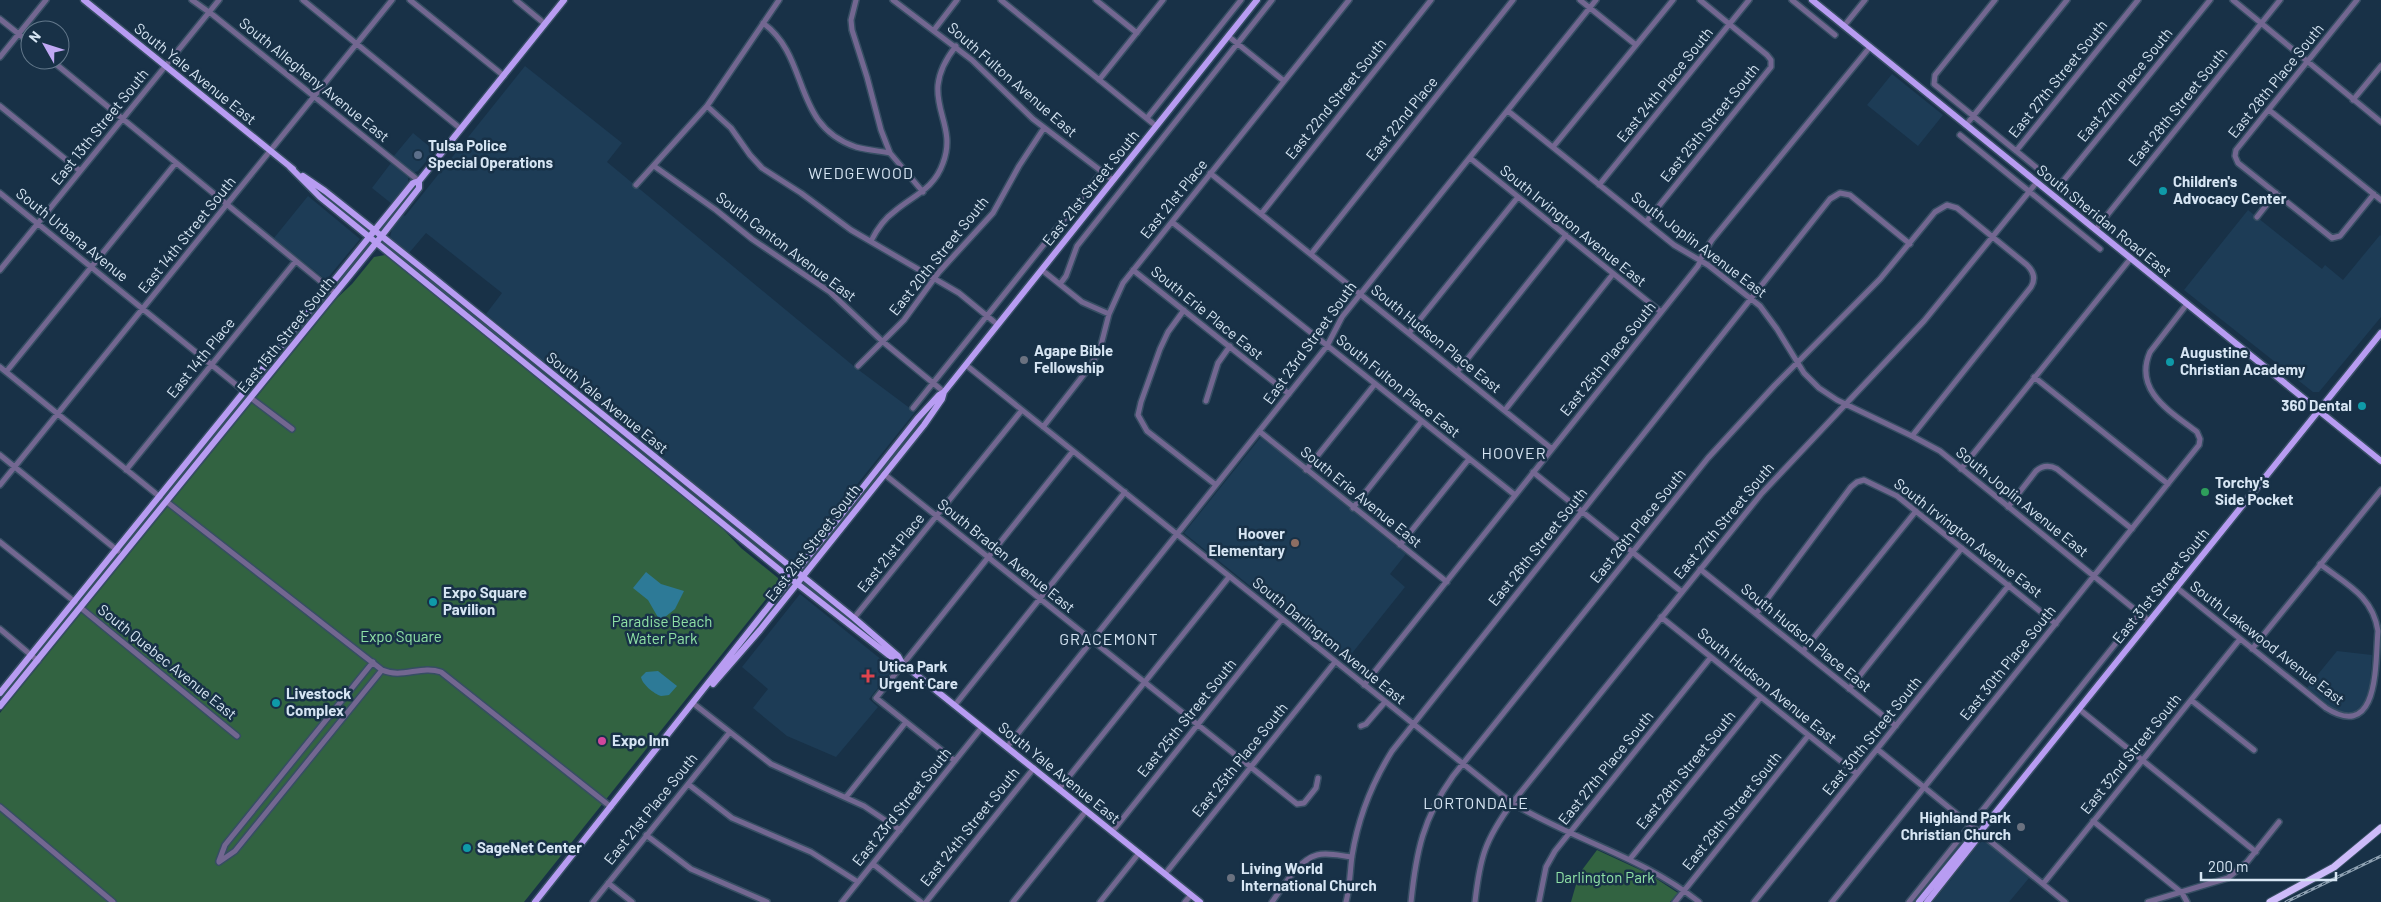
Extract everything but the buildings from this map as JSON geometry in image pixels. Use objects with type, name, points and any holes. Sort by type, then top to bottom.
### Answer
[{"type":"highway","points":[[2270,902],[2334,867],[2381,828]]},
{"type":"main road","name":"South Yale Avenue East","points":[[84,0],[270,152],[325,191],[854,618],[898,656],[903,664]]},
{"type":"main road","name":"East 15th Street South","points":[[123,555],[376,243],[419,188],[419,181],[564,0]]},
{"type":"main road","name":"East 21st Street South","points":[[535,902],[694,704],[918,419],[966,365],[1257,0]]},
{"type":"main road","name":"South Sheridan Road East","points":[[1812,0],[2381,461]]},
{"type":"main road","name":"South Yale Avenue East","points":[[290,167],[320,197],[797,584],[955,705],[1200,902]]},
{"type":"main road","name":"East 15th Street South","points":[[75,602],[370,238],[413,182],[419,181]]},
{"type":"main road","points":[[320,197],[325,191]]},
{"type":"main road","points":[[456,308],[462,301]]},
{"type":"main road","name":"East 31st Street South","points":[[1920,902],[1973,836],[1979,832],[2381,333]]},
{"type":"main road","points":[[536,372],[542,366]]},
{"type":"main road","points":[[245,392],[250,398]]},
{"type":"main road","name":"East 21st Street South","points":[[694,704],[737,659],[924,424],[942,399],[944,392]]},
{"type":"main road","points":[[582,410],[588,403]]},
{"type":"main road","points":[[918,419],[924,424]]},
{"type":"main road","points":[[618,439],[624,432]]},
{"type":"main road","points":[[665,477],[671,470]]},
{"type":"main road","points":[[876,472],[884,474]]},
{"type":"main road","points":[[160,497],[167,502]]},
{"type":"main road","points":[[0,706],[123,555]]},
{"type":"main road","points":[[0,693],[75,602],[81,608]]},
{"type":"main road","name":"East 31st Street South","points":[[1927,902],[1977,839],[1979,832]]},
{"type":"street","points":[[0,57],[46,0]]},
{"type":"street","name":"South Allegheny Avenue East","points":[[192,0],[419,181]]},
{"type":"street","name":"East 13th Street South","points":[[0,270],[219,0]]},
{"type":"street","points":[[303,0],[461,129]]},
{"type":"street","name":"East 14th Street South","points":[[0,486],[392,0]]},
{"type":"street","points":[[410,0],[504,76]]},
{"type":"street","points":[[516,0],[545,24]]},
{"type":"street","points":[[636,185],[706,106],[779,0]]},
{"type":"street","points":[[856,0],[851,20],[854,37],[890,153],[923,192]]},
{"type":"street","name":"South Fulton Avenue East","points":[[893,0],[956,46],[1044,128],[1113,180]]},
{"type":"street","points":[[934,30],[958,0]]},
{"type":"street","points":[[1001,0],[1156,126]]},
{"type":"street","points":[[1096,0],[1137,33]]},
{"type":"street","points":[[1099,80],[1163,0]]},
{"type":"street","name":"East 21st Street South","points":[[1147,118],[1241,0]]},
{"type":"street","name":"East 21st Street South","points":[[1060,284],[1066,276],[1077,246],[1272,0]]},
{"type":"street","name":"East 21st Place","points":[[1043,427],[1092,364],[1101,345],[1109,314],[1123,283],[1349,0]]},
{"type":"street","name":"East 22nd Street South","points":[[1261,214],[1431,0]]},
{"type":"street","name":"East 22nd Place","points":[[1311,254],[1513,0]]},
{"type":"street","points":[[1580,0],[1636,45]]},
{"type":"street","name":"East 23rd Street South","points":[[1007,747],[1327,346],[1338,324],[1361,294],[1596,0]]},
{"type":"street","points":[[1553,147],[1673,0]]},
{"type":"street","points":[[1700,0],[1730,25]]},
{"type":"street","name":"East 24th Place South","points":[[1599,185],[1750,0]]},
{"type":"street","points":[[1792,0],[1835,35]]},
{"type":"street","points":[[1844,26],[1865,0]]},
{"type":"street","name":"South Sheridan Road East","points":[[1995,0],[1934,75],[1933,82],[2102,221]]},
{"type":"street","points":[[1966,125],[2067,0]]},
{"type":"street","name":"East 27th Street South","points":[[2016,151],[2138,0]]},
{"type":"street","name":"East 27th Place South","points":[[2060,186],[2210,0]]},
{"type":"street","points":[[2233,0],[2381,122]]},
{"type":"street","name":"East 28th Street South","points":[[2096,229],[2280,0]]},
{"type":"street","name":"East 28th Place South","points":[[2276,193],[2238,163],[2235,156],[2236,150],[2358,0]]},
{"type":"street","points":[[0,19],[19,34]]},
{"type":"street","points":[[763,23],[770,28],[788,51],[809,107],[823,126],[856,146],[890,153]]},
{"type":"street","name":"East 25th Street South","points":[[1646,222],[1768,72],[1771,63],[1766,55],[1730,25]]},
{"type":"street","points":[[1228,36],[1284,81]]},
{"type":"street","points":[[871,240],[881,224],[890,215],[923,192],[936,178],[946,157],[945,132],[939,110],[937,87],[942,66],[956,46]]},
{"type":"street","name":"East 25th Place South","points":[[1364,686],[1698,266],[1712,240],[1870,47]]},
{"type":"street","points":[[2353,100],[2381,66]]},
{"type":"street","points":[[63,70],[175,164],[335,293]]},
{"type":"street","points":[[0,106],[80,171]]},
{"type":"street","points":[[706,106],[731,128],[750,155],[762,168],[801,193],[852,230],[935,277],[998,325]]},
{"type":"street","points":[[2269,110],[2381,200]]},
{"type":"street","name":"South Joplin Avenue East","points":[[1508,111],[1674,245],[1701,260],[1750,298],[1767,314],[1804,373],[1819,388],[1940,451],[2149,621]]},
{"type":"street","name":"East 20th Street South","points":[[858,366],[904,320],[935,277],[993,213],[1019,166],[1044,128]]},
{"type":"street","name":"South Sheridan Road East","points":[[1960,135],[2100,249]]},
{"type":"street","name":"South Irvington Avenue East","points":[[1470,158],[1661,312]]},
{"type":"street","points":[[6,372],[175,164]]},
{"type":"street","name":"South Canton Avenue East","points":[[654,166],[716,210],[752,239],[830,292],[882,341],[944,392]]},
{"type":"street","name":"East 21st Street South","points":[[913,408],[1102,172]]},
{"type":"street","name":"South Hudson Place East","points":[[1210,173],[1552,449]]},
{"type":"street","name":"East 27th Street South","points":[[1475,902],[1483,851],[1493,829],[1512,803],[1780,472],[1924,321],[2037,182]]},
{"type":"street","name":"South Urbana Avenue","points":[[0,193],[245,392]]},
{"type":"street","name":"East 26th Street South","points":[[1346,902],[1358,826],[1369,793],[1392,751],[1830,199],[1840,193],[1854,198],[1910,244]]},
{"type":"street","points":[[2257,217],[2276,193],[2328,236],[2335,238],[2342,234],[2374,194]]},
{"type":"street","points":[[1409,333],[1518,197]]},
{"type":"street","name":"East 26th Place South","points":[[1411,902],[1415,862],[1422,834],[1438,798],[1462,764],[1708,458],[1880,279],[1935,212],[1947,205],[1957,208],[1993,237]]},
{"type":"street","name":"South Fulton Place East","points":[[1172,222],[1515,495]]},
{"type":"street","points":[[1457,372],[1566,236]]},
{"type":"street","points":[[1912,436],[2031,287],[2034,276],[2027,265],[1993,237]]},
{"type":"street","points":[[1961,469],[2131,258]]},
{"type":"street","name":"East 14th Place","points":[[126,470],[295,262]]},
{"type":"street","points":[[1042,270],[1082,302],[1109,314]]},
{"type":"street","name":"South Erie Place East","points":[[1133,270],[1289,394]]},
{"type":"street","points":[[1505,410],[1613,274]]},
{"type":"street","name":"East 30th Place South","points":[[1832,902],[2197,449],[2200,439],[2197,432],[2153,395],[2146,381],[2145,370],[2148,355],[2187,304]]},
{"type":"street","points":[[1184,310],[1168,332],[1160,349],[1138,415],[1147,431],[1216,485]]},
{"type":"street","points":[[1206,400],[1218,363],[1230,346]]},
{"type":"street","name":"South Darlington Avenue East","points":[[966,365],[1512,803],[1570,833],[1658,873],[1699,902]]},
{"type":"street","points":[[0,367],[160,497]]},
{"type":"street","points":[[2034,378],[2168,484]]},
{"type":"street","points":[[1306,470],[1375,384]]},
{"type":"street","points":[[250,398],[292,429]]},
{"type":"street","name":"East 21st Place","points":[[854,618],[1022,410]]},
{"type":"street","points":[[1353,508],[1422,421]]},
{"type":"street","name":"South Erie Avenue East","points":[[1259,431],[1446,582]]},
{"type":"street","points":[[955,761],[876,698],[1072,451]]},
{"type":"street","points":[[0,455],[123,555]]},
{"type":"street","points":[[1400,545],[1469,459]]},
{"type":"street","points":[[2008,506],[2036,471],[2047,466],[2057,469],[2132,529]]},
{"type":"street","points":[[1533,472],[1682,592]]},
{"type":"street","name":"South Braden Avenue East","points":[[884,474],[1297,804],[1301,804],[1316,788],[1318,778]]},
{"type":"street","name":"South Irvington Avenue East","points":[[1756,614],[1851,487],[1860,481],[1869,481],[1887,489],[1916,511],[2056,624]]},
{"type":"street","points":[[2252,649],[2381,490]]},
{"type":"street","points":[[955,705],[1125,492]]},
{"type":"street","points":[[167,502],[382,670],[402,674],[426,669],[441,672],[612,807]]},
{"type":"street","points":[[1803,651],[1916,511]]},
{"type":"street","points":[[0,542],[75,602]]},
{"type":"street","points":[[1849,689],[1962,548]]},
{"type":"street","name":"South Lakewood Avenue East","points":[[2176,587],[2326,708],[2343,717],[2358,714],[2364,710],[2372,696],[2378,631],[2373,610],[2365,599],[2320,564]]},
{"type":"street","name":"South Hudson Place East","points":[[1700,569],[1896,726]]},
{"type":"street","points":[[1060,789],[1229,577]]},
{"type":"street","name":"East 30th Street South","points":[[1754,902],[2009,585]]},
{"type":"street","name":"South Quebec Avenue East","points":[[81,608],[174,682],[237,736]]},
{"type":"street","name":"East 31st Street South","points":[[1908,902],[2140,613]]},
{"type":"street","name":"South Hudson Avenue East","points":[[1661,618],[1856,774]]},
{"type":"street","name":"East 25th Street South","points":[[1112,832],[1282,619]]},
{"type":"street","points":[[0,629],[38,661]]},
{"type":"street","name":"East 32nd Street South","points":[[2042,884],[2240,639]]},
{"type":"street","name":"East 27th Place South","points":[[1539,902],[1546,867],[1570,833],[1711,657]]},
{"type":"street","points":[[373,662],[226,845],[218,862],[235,851],[382,670]]},
{"type":"street","name":"East 25th Place South","points":[[1165,874],[1335,662]]},
{"type":"street","name":"East 28th Street South","points":[[1630,859],[1761,697]]},
{"type":"street","points":[[2191,700],[2254,750]]},
{"type":"street","points":[[1361,726],[1366,724],[1385,702]]},
{"type":"street","points":[[694,704],[763,759],[784,772],[846,797],[872,811],[900,830]]},
{"type":"street","points":[[2079,708],[2256,852]]},
{"type":"street","points":[[846,797],[906,722]]},
{"type":"street","name":"East 23rd Street South","points":[[842,902],[982,728]]},
{"type":"street","name":"East 21st Place South","points":[[593,902],[730,732]]},
{"type":"street","name":"East 29th Street South","points":[[1675,902],[1808,736]]},
{"type":"street","points":[[1876,749],[2065,902]]},
{"type":"street","name":"East 24th Street South","points":[[926,902],[1034,768]]},
{"type":"street","points":[[688,784],[732,818],[811,852],[858,882]]},
{"type":"street","points":[[0,807],[113,902]]},
{"type":"street","points":[[1012,902],[1086,811]]},
{"type":"street","points":[[2093,821],[2182,893],[2187,902]]},
{"type":"street","points":[[2148,902],[2228,878],[2240,869],[2256,852],[2279,822]]},
{"type":"street","points":[[646,835],[691,869],[767,902]]},
{"type":"street","points":[[1100,902],[1139,853]]},
{"type":"street","points":[[1272,902],[1299,868],[1311,857],[1325,854],[1352,857]]},
{"type":"street","points":[[873,864],[921,902]]},
{"type":"street","points":[[608,883],[632,902]]},
{"type":"street","points":[[1185,902],[1191,895]]},
{"type":"shaded area","points":[[525,66],[622,143],[607,162],[856,368],[915,412],[795,562],[788,561],[486,314],[502,293],[426,233],[409,253],[390,237],[392,229],[403,215],[405,216]]},
{"type":"shaded area","points":[[1892,74],[1943,115],[1918,146],[1867,105]]},
{"type":"shaded area","points":[[413,133],[435,151],[418,171],[413,173],[393,157]]},
{"type":"shaded area","points":[[391,163],[408,177],[408,184],[392,204],[372,188]]},
{"type":"shaded area","points":[[308,196],[360,239],[326,280],[274,238]]},
{"type":"shaded area","points":[[2248,210],[2322,269],[2325,265],[2343,280],[2381,236],[2381,317],[2319,392],[2313,392],[2184,290]]},
{"type":"shaded area","name":"Hoover Elementary","points":[[1261,437],[1406,554],[1390,574],[1405,587],[1345,662],[1184,533]]},
{"type":"shaded area","points":[[646,572],[661,584],[684,591],[675,609],[660,621],[648,600],[633,588]]},
{"type":"shaded area","points":[[800,594],[893,669],[869,699],[878,707],[836,757],[787,736],[753,708],[768,689],[742,667]]},
{"type":"shaded area","points":[[2337,651],[2372,655],[2369,696],[2362,707],[2351,714],[2335,712],[2306,689]]},
{"type":"shaded area","points":[[658,671],[677,686],[669,695],[661,696],[655,693],[642,680],[641,677],[646,672]]},
{"type":"shaded area","points":[[1983,839],[2029,878],[2009,902],[1933,902]]},
{"type":"green space","name":"Expo Square","points":[[385,255],[723,529],[741,548],[778,578],[778,584],[524,902],[0,902],[0,713],[337,298],[352,284],[374,257]]},
{"type":"green space","name":"Darlington Park","points":[[1597,850],[1649,874],[1678,893],[1670,902],[1571,902],[1579,874]]},
{"type":"railway","points":[[2286,902],[2381,856]]},
{"type":"place","name":"Tulsa Police Special Operations","points":[[418,155]]},
{"type":"place","name":"Children's Advocacy Center","points":[[2163,191]]},
{"type":"place","name":"Agape Bible Fellowship","points":[[1024,360]]},
{"type":"place","name":"Augustine Christian Academy","points":[[2170,362]]},
{"type":"place","name":"360 Dental","points":[[2362,406]]},
{"type":"place","name":"Torchy's Side Pocket","points":[[2205,492]]},
{"type":"place","name":"Hoover Elementary","points":[[1295,543]]},
{"type":"place","name":"Expo Square Pavilion","points":[[433,602]]},
{"type":"place","name":"Utica Park Urgent Care","points":[[868,676]]},
{"type":"place","name":"Livestock Complex","points":[[276,703]]},
{"type":"place","name":"Expo Inn","points":[[602,741]]},
{"type":"place","name":"Highland Park Christian Church","points":[[2021,827]]},
{"type":"place","name":"SageNet Center","points":[[467,848]]},
{"type":"place","name":"Living World International Church","points":[[1231,878]]},
{"type":"district","name":"WEDGEWOOD","points":[[861,173]]},
{"type":"district","name":"HOOVER","points":[[1514,453]]},
{"type":"district","name":"GRACEMONT","points":[[1109,639]]},
{"type":"district","name":"LORTONDALE","points":[[1476,803]]},
{"type":"park label","name":"Paradise Beach Water Park","points":[[662,630]]}]
